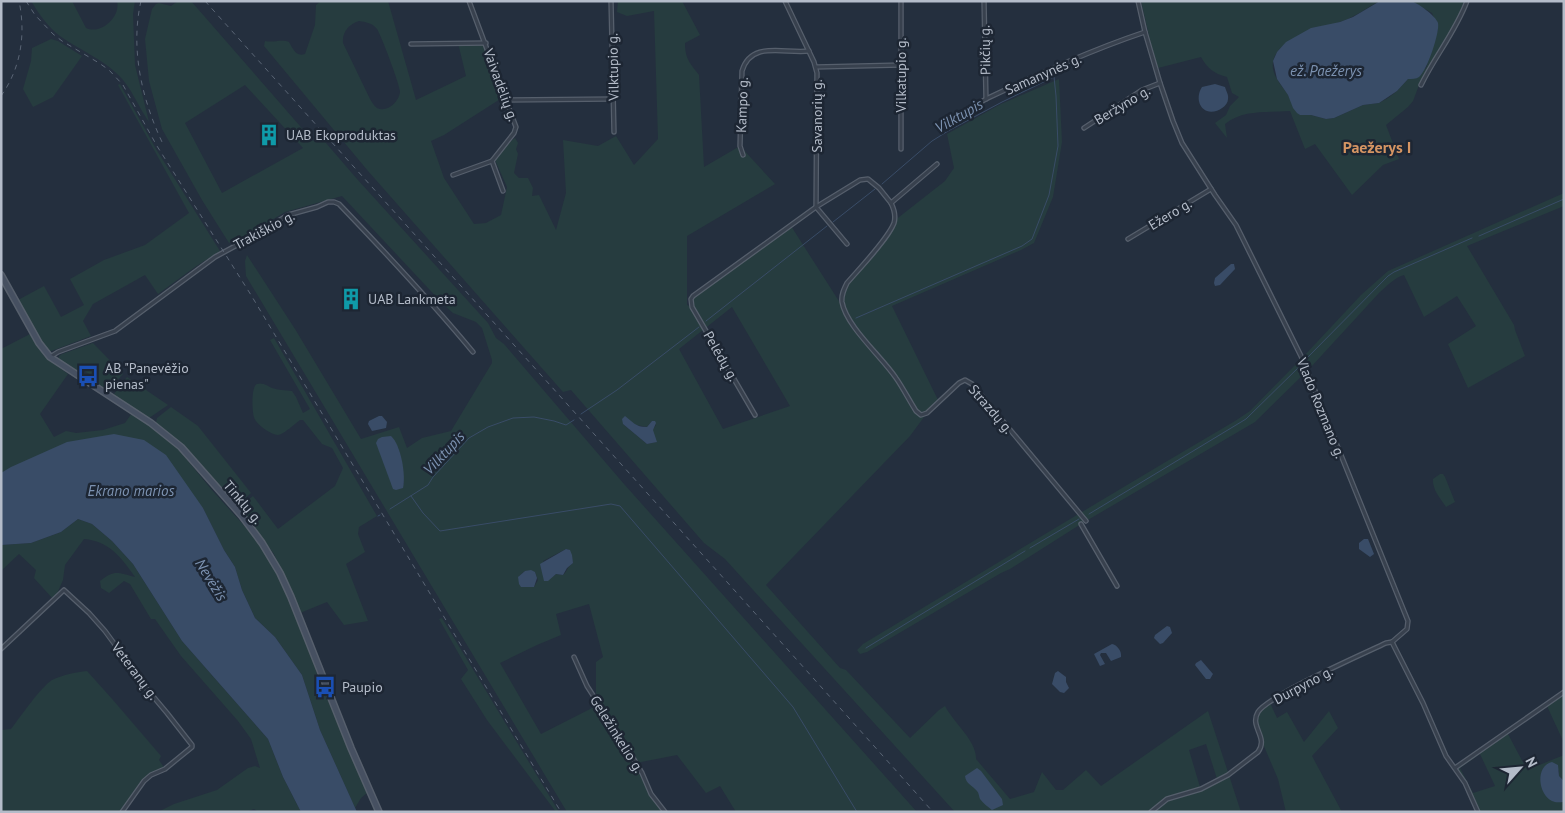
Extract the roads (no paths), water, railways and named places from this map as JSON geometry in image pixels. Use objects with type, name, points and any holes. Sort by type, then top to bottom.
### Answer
[{"type":"main road","name":"Tinklų g.","points":[[1,275],[39,343],[50,357],[151,423],[182,447],[262,544],[280,573],[291,597],[351,748],[379,812]]},
{"type":"street","name":"Vaivadėlių g.","points":[[469,1],[516,127],[514,133],[492,161]]},
{"type":"street","name":"Vilktupio g.","points":[[612,1],[614,132]]},
{"type":"street","name":"Savanorių g.","points":[[785,1],[816,67],[816,207]]},
{"type":"street","name":"Vilkatupio g.","points":[[901,1],[901,149]]},
{"type":"street","name":"Pikčių g.","points":[[984,1],[986,99]]},
{"type":"street","name":"Vlado Rozmano g.","points":[[1138,1],[1160,83],[1182,143],[1236,225],[1305,366],[1408,621],[1406,629],[1392,642]]},
{"type":"street","points":[[1421,85],[1431,65],[1460,20],[1467,1]]},
{"type":"street","name":"Samanynės g.","points":[[945,124],[986,99],[1098,49],[1145,32]]},
{"type":"street","points":[[411,44],[486,43]]},
{"type":"street","name":"Kampo g.","points":[[743,155],[740,146],[742,71],[745,62],[752,55],[762,51],[809,51]]},
{"type":"street","points":[[816,67],[901,65]]},
{"type":"street","name":"Beržyno g.","points":[[1084,128],[1142,90],[1160,83]]},
{"type":"street","points":[[506,100],[613,99]]},
{"type":"street","points":[[453,175],[492,161],[503,191]]},
{"type":"street","points":[[847,244],[816,207],[860,180],[868,179],[879,188],[891,204],[938,164]]},
{"type":"street","name":"Ežero g.","points":[[1128,239],[1211,189]]},
{"type":"street","name":"Trakiškio g.","points":[[50,357],[57,352],[115,331],[215,257],[288,215],[328,202],[339,204],[443,316],[473,352]]},
{"type":"street","name":"Strazdų g.","points":[[891,204],[894,210],[894,221],[888,234],[847,283],[843,291],[842,301],[854,327],[896,378],[916,411],[921,415],[927,413],[959,383],[965,380],[972,384],[1086,521]]},
{"type":"street","name":"Pelėdų g.","points":[[755,415],[692,307],[691,302],[693,296],[816,207]]},
{"type":"street","points":[[1081,524],[1117,586]]},
{"type":"street","name":"Veteranų g.","points":[[1,649],[64,590],[105,631],[141,682],[192,746],[178,760],[165,769],[150,775],[122,812]]},
{"type":"street","points":[[1392,642],[1446,756],[1465,783],[1478,812]]},
{"type":"street","name":"Durpyno g.","points":[[1151,812],[1168,799],[1201,788],[1228,775],[1258,752],[1262,742],[1257,730],[1256,716],[1270,702],[1307,681],[1386,643],[1392,642]]},
{"type":"street","name":"Geležinkelio g.","points":[[574,657],[587,686],[629,751],[642,773],[651,794],[664,811]]},
{"type":"street","points":[[1455,768],[1564,692]]},
{"type":"water","name":"ež. Paežerys","points":[[1380,1],[1411,1],[1418,4],[1437,20],[1438,28],[1435,42],[1422,73],[1418,78],[1408,79],[1397,91],[1379,103],[1363,105],[1334,118],[1326,119],[1297,113],[1277,79],[1273,61],[1277,52],[1286,42],[1311,28],[1340,22],[1353,17]]},
{"type":"water","points":[[1215,84],[1225,87],[1228,96],[1227,102],[1226,105],[1217,111],[1210,112],[1201,107],[1199,93],[1202,87]]},
{"type":"water","points":[[1231,264],[1234,264],[1235,269],[1220,285],[1215,286],[1215,278]]},
{"type":"water","points":[[382,416],[387,422],[386,428],[372,431],[368,424],[369,421]]},
{"type":"water","points":[[625,416],[634,424],[643,427],[647,427],[652,421],[655,421],[653,430],[657,442],[647,444],[623,424],[622,419]]},
{"type":"water","name":"Ekrano marios","points":[[114,434],[144,440],[166,455],[203,508],[224,550],[235,567],[242,590],[255,618],[275,637],[302,675],[320,730],[357,812],[301,812],[283,777],[268,739],[182,641],[133,564],[112,541],[92,524],[78,519],[61,532],[31,543],[1,545],[1,473],[67,442]]},
{"type":"water","points":[[391,436],[398,446],[403,468],[403,488],[396,490],[393,489],[376,443],[382,437]]},
{"type":"water","points":[[1364,539],[1368,539],[1374,554],[1370,557],[1359,549],[1359,543]]},
{"type":"water","points":[[566,549],[570,550],[573,563],[563,575],[556,574],[548,581],[544,581],[540,564]]},
{"type":"water","points":[[531,570],[535,572],[537,578],[534,587],[521,587],[518,577],[525,571]]},
{"type":"water","points":[[1167,626],[1170,627],[1172,633],[1160,644],[1154,638],[1155,635]]},
{"type":"water","points":[[1112,644],[1119,649],[1121,657],[1111,661],[1106,653],[1101,653],[1100,655],[1105,664],[1100,666],[1094,654]]},
{"type":"water","points":[[1201,660],[1213,674],[1210,679],[1206,679],[1195,665]]},
{"type":"water","points":[[1058,671],[1066,677],[1069,688],[1064,693],[1060,692],[1052,684],[1055,673]]},
{"type":"water","points":[[1552,762],[1558,765],[1559,776],[1564,781],[1564,802],[1552,801],[1541,787],[1540,780],[1543,769]]},
{"type":"water","points":[[977,768],[1002,799],[1003,805],[992,810],[980,799],[978,792],[967,781],[965,776]]},
{"type":"waterway","points":[[856,318],[1022,246],[1032,239],[1049,195],[1058,146],[1054,77],[948,131],[932,141],[882,184]]},
{"type":"waterway","name":"Vilktupis","points":[[833,222],[875,189]]},
{"type":"waterway","points":[[1479,236],[1564,199]]},
{"type":"waterway","name":"Vilktupis","points":[[706,321],[827,226]]},
{"type":"waterway","points":[[1307,358],[1388,276],[1472,238]]},
{"type":"waterway","name":"Vilktupis","points":[[581,414],[617,390],[699,327]]},
{"type":"waterway","points":[[1089,514],[1246,419],[1301,365]]},
{"type":"waterway","name":"Vilktupis","points":[[390,509],[428,485],[469,438],[488,427],[513,418],[534,417],[566,425],[574,420]]},
{"type":"waterway","points":[[411,496],[423,513],[440,531],[611,504],[620,506],[793,707],[857,812]]},
{"type":"waterway","points":[[1030,548],[1079,519]]},
{"type":"waterway","points":[[866,648],[1025,551]]},
{"type":"railway","points":[[1,96],[13,74],[20,50],[22,26],[19,1]]},
{"type":"railway","points":[[26,1],[35,15],[53,34],[109,70],[123,85],[157,146],[251,295],[561,812]]},
{"type":"railway","points":[[141,1],[137,37],[140,73],[149,109],[162,142]]},
{"type":"railway","points":[[205,1],[933,812]]},
{"type":"place","name":"UAB Ekoproduktas","points":[[269,135]]},
{"type":"place","name":"UAB Lankmeta","points":[[351,299]]},
{"type":"place","name":"AB \"Panevėžio pienas\"","points":[[88,376]]},
{"type":"place","name":"Paupio","points":[[325,687]]},
{"type":"district","name":"Paežerys I","points":[[1377,147]]},
{"type":"water label","name":"Nevėžis","points":[[211,580]]}]
